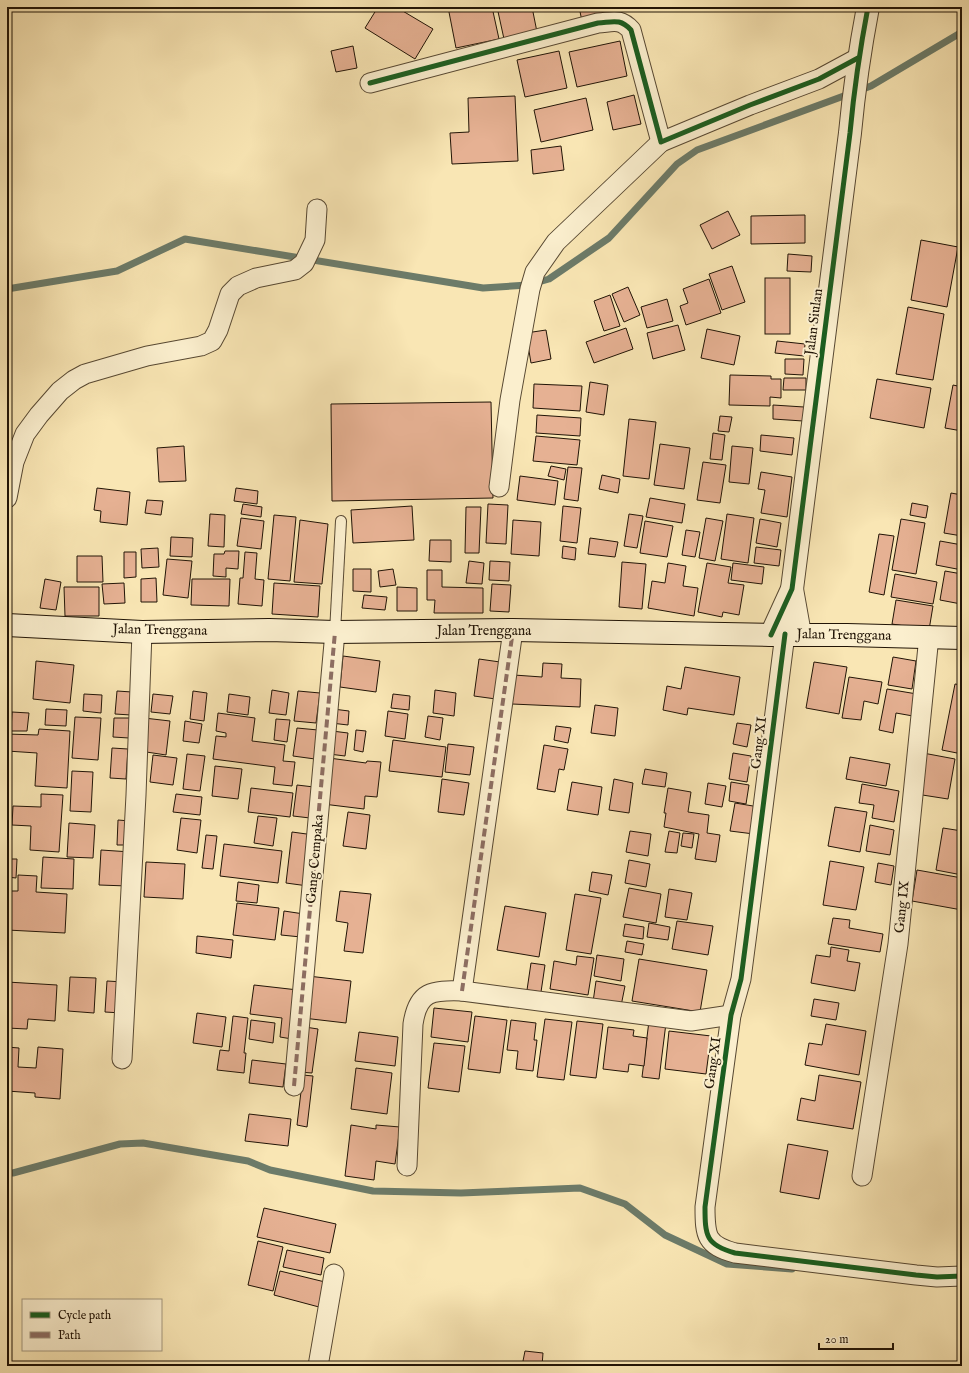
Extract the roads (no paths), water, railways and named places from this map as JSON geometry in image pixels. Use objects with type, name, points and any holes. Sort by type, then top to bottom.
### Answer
[{"type":"main road","name":"Jalan Siulan","points":[[785,635],[850,133],[858,58],[868,7]]},
{"type":"main road","name":"Jalan Siulan","points":[[785,635],[792,589]]},
{"type":"main road","name":"Jalan Trenggana","points":[[7,624],[142,632],[269,630],[335,632],[513,630],[929,636],[962,638]]},
{"type":"street","points":[[370,83],[598,23],[620,21],[626,24],[631,30],[662,142]]},
{"type":"street","points":[[500,487],[510,400],[530,289],[535,272],[556,242],[662,142],[750,105],[819,79],[858,58]]},
{"type":"street","points":[[7,498],[14,462],[25,434],[60,391],[74,380],[85,374],[147,356],[201,346],[212,341],[218,330],[230,294],[238,286],[256,278],[294,270],[304,263],[315,240],[316,209]]},
{"type":"street","points":[[462,991],[513,630]]},
{"type":"street","points":[[122,1059],[136,795],[142,632]]},
{"type":"street","name":"Gang Cempaka","points":[[294,1086],[335,632]]},
{"type":"street","name":"Gang XI","points":[[785,635],[747,933],[740,979],[731,1015],[705,1207],[705,1226],[708,1237],[713,1244],[724,1250],[752,1256],[937,1277],[962,1276]]},
{"type":"street","name":"Gang IX","points":[[862,1176],[898,944],[929,636]]},
{"type":"street","points":[[407,1166],[413,1024],[415,1011],[421,1000],[431,992],[444,990],[462,991],[692,1020],[731,1015]]},
{"type":"street","points":[[318,1366],[334,1274]]},
{"type":"lane","points":[[335,632],[341,521]]},
{"type":"waterway","points":[[7,289],[117,271],[185,239],[483,288],[528,285],[549,279],[609,238],[677,164],[697,150],[871,86],[962,32]]},
{"type":"waterway","points":[[7,1173],[13,1173],[120,1144],[143,1143],[248,1161],[270,1170],[373,1191],[461,1193],[580,1188],[625,1204],[665,1235],[727,1264],[792,1269]]}]
